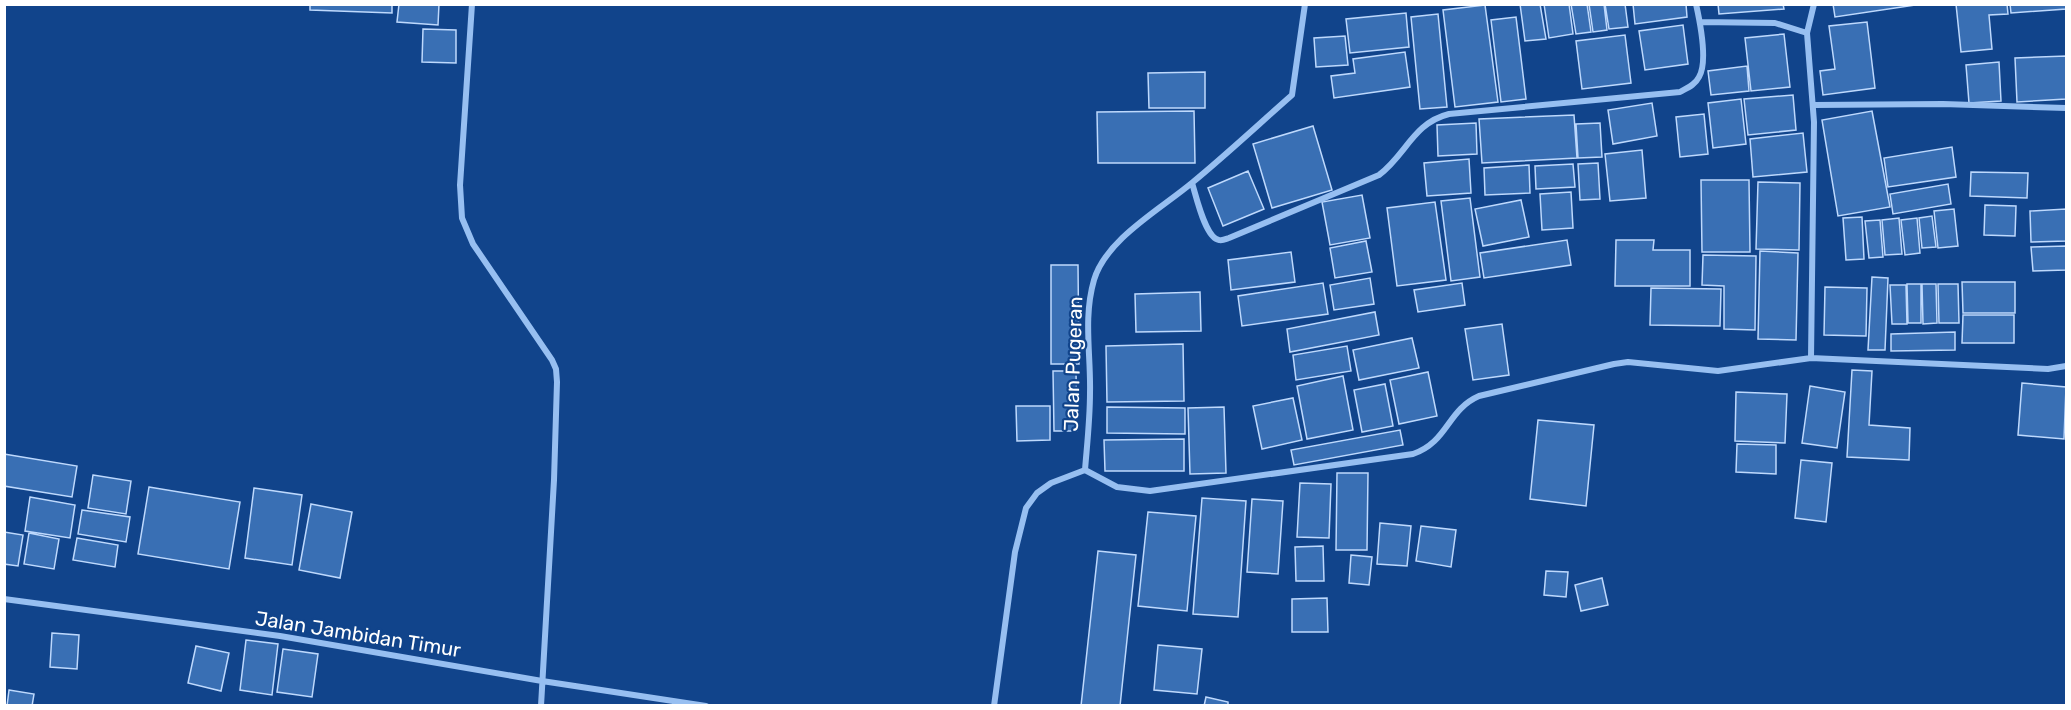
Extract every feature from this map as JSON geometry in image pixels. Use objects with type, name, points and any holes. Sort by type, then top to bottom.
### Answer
[{"type":"street","points":[[472,4],[460,185],[462,218],[473,244],[552,360],[557,376],[554,480],[541,705]]},
{"type":"street","name":"Jalan Pugeran","points":[[1085,471],[1090,393],[1087,340],[1089,305],[1094,279],[1104,258],[1125,235],[1192,183],[1293,96],[1305,4]]},
{"type":"street","points":[[1192,183],[1207,228],[1212,236],[1219,240],[1229,238],[1379,175],[1388,168],[1421,128],[1438,117],[1449,114],[1680,92],[1690,87],[1699,78],[1703,66],[1700,22],[1696,4]]},
{"type":"street","points":[[1810,358],[1814,105],[1806,33],[1814,4]]},
{"type":"street","points":[[1700,22],[1775,23],[1806,33]]},
{"type":"street","points":[[1814,105],[1943,104],[2067,108]]},
{"type":"street","points":[[994,705],[1015,552],[1026,508],[1037,494],[1052,483],[1085,471],[1117,487],[1150,490],[1413,454],[1425,450],[1434,443],[1469,400],[1628,362],[1718,371],[1810,358],[2048,369],[2067,366]]},
{"type":"street","name":"Jalan Jambidan Timur","points":[[4,599],[280,636],[542,681],[706,705]]},
{"type":"building","points":[[310,4],[392,4],[392,13],[310,10]]},
{"type":"building","points":[[399,4],[439,4],[438,25],[397,22]]},
{"type":"building","points":[[1520,4],[1540,4],[1546,39],[1525,41]]},
{"type":"building","points":[[1544,4],[1569,4],[1573,34],[1549,38]]},
{"type":"building","points":[[1571,4],[1587,4],[1591,32],[1576,34]]},
{"type":"building","points":[[1589,4],[1604,4],[1607,30],[1593,32]]},
{"type":"building","points":[[1605,4],[1625,4],[1628,27],[1609,29]]},
{"type":"building","points":[[1633,4],[1686,4],[1687,17],[1635,24]]},
{"type":"building","points":[[1718,4],[1783,4],[1784,9],[1719,14]]},
{"type":"building","points":[[1833,4],[1922,4],[1835,17]]},
{"type":"building","points":[[1956,4],[2007,4],[2008,14],[1989,15],[1992,49],[1961,52]]},
{"type":"building","points":[[2010,4],[2066,4],[2066,9],[2011,13]]},
{"type":"building","points":[[1485,5],[1498,102],[1455,107],[1443,10]]},
{"type":"building","points":[[1406,13],[1409,47],[1350,53],[1346,19]]},
{"type":"building","points":[[1438,14],[1447,107],[1420,109],[1411,17]]},
{"type":"building","points":[[1516,17],[1526,99],[1501,102],[1491,20]]},
{"type":"building","points":[[1867,22],[1875,88],[1823,95],[1820,71],[1835,69],[1829,26]]},
{"type":"building","points":[[1683,25],[1688,64],[1645,70],[1639,31]]},
{"type":"building","points":[[423,29],[456,30],[456,63],[422,62]]},
{"type":"building","points":[[1784,34],[1790,87],[1751,91],[1745,38]]},
{"type":"building","points":[[1625,35],[1631,83],[1582,89],[1576,41]]},
{"type":"building","points":[[1345,36],[1348,65],[1316,67],[1314,38]]},
{"type":"building","points":[[1405,52],[1410,87],[1334,98],[1331,76],[1355,73],[1353,59]]},
{"type":"building","points":[[2066,56],[2066,99],[2017,102],[2015,58]]},
{"type":"building","points":[[1999,62],[2001,101],[1969,103],[1966,65]]},
{"type":"building","points":[[1747,66],[1749,91],[1711,95],[1708,71]]},
{"type":"building","points":[[1205,72],[1205,108],[1149,108],[1148,73]]},
{"type":"building","points":[[1793,95],[1796,130],[1748,135],[1744,99]]},
{"type":"building","points":[[1741,99],[1746,144],[1713,148],[1708,103]]},
{"type":"building","points":[[1652,103],[1657,136],[1613,144],[1608,110]]},
{"type":"building","points":[[1194,111],[1195,163],[1098,163],[1097,112]]},
{"type":"building","points":[[1872,111],[1890,207],[1838,216],[1822,120]]},
{"type":"building","points":[[1704,114],[1708,154],[1680,157],[1676,117]]},
{"type":"building","points":[[1574,115],[1577,158],[1482,163],[1479,119]]},
{"type":"building","points":[[1476,123],[1477,154],[1438,156],[1437,125]]},
{"type":"building","points":[[1600,123],[1602,157],[1578,158],[1576,124]]},
{"type":"building","points":[[1313,126],[1332,190],[1272,208],[1253,144]]},
{"type":"building","points":[[1803,133],[1807,172],[1753,177],[1750,139]]},
{"type":"building","points":[[1952,147],[1956,177],[1888,187],[1884,158]]},
{"type":"building","points":[[1642,150],[1646,198],[1610,201],[1605,154]]},
{"type":"building","points":[[1469,159],[1471,193],[1427,196],[1424,163]]},
{"type":"building","points":[[1598,163],[1600,199],[1580,200],[1578,164]]},
{"type":"building","points":[[1573,164],[1575,187],[1536,189],[1535,166]]},
{"type":"building","points":[[1529,165],[1530,193],[1485,195],[1484,168]]},
{"type":"building","points":[[1248,171],[1264,209],[1223,226],[1208,188]]},
{"type":"building","points":[[1971,172],[2028,173],[2027,198],[1970,196]]},
{"type":"building","points":[[1701,180],[1749,180],[1750,252],[1702,252]]},
{"type":"building","points":[[1758,182],[1800,183],[1799,250],[1756,249]]},
{"type":"building","points":[[1948,184],[1951,204],[1893,214],[1890,194]]},
{"type":"building","points":[[1571,192],[1573,228],[1542,230],[1540,194]]},
{"type":"building","points":[[1362,195],[1370,238],[1330,245],[1322,202]]},
{"type":"building","points":[[1470,198],[1480,277],[1451,281],[1441,201]]},
{"type":"building","points":[[1521,200],[1529,237],[1483,246],[1475,209]]},
{"type":"building","points":[[1435,202],[1446,280],[1397,286],[1387,208]]},
{"type":"building","points":[[1985,205],[2016,206],[2015,236],[1984,235]]},
{"type":"building","points":[[1954,209],[1958,246],[1938,248],[1934,211]]},
{"type":"building","points":[[2066,209],[2066,241],[2031,242],[2030,211]]},
{"type":"building","points":[[1932,216],[1936,247],[1922,248],[1919,218]]},
{"type":"building","points":[[1862,217],[1864,259],[1846,260],[1843,218]]},
{"type":"building","points":[[1899,218],[1902,254],[1885,255],[1882,220]]},
{"type":"building","points":[[1917,218],[1920,253],[1905,255],[1901,220]]},
{"type":"building","points":[[1880,220],[1883,257],[1869,258],[1865,221]]},
{"type":"building","points":[[1567,240],[1571,265],[1484,278],[1480,253]]},
{"type":"building","points":[[1616,240],[1654,240],[1653,250],[1690,250],[1690,286],[1615,286]]},
{"type":"building","points":[[1366,241],[1372,272],[1335,278],[1330,248]]},
{"type":"building","points":[[2066,246],[2066,270],[2033,271],[2031,247]]},
{"type":"building","points":[[1760,251],[1798,253],[1796,340],[1758,339]]},
{"type":"building","points":[[1291,252],[1295,282],[1231,290],[1228,260]]},
{"type":"building","points":[[1703,255],[1756,256],[1755,330],[1724,329],[1724,286],[1702,285]]},
{"type":"building","points":[[1051,265],[1078,265],[1079,364],[1051,364]]},
{"type":"building","points":[[1872,277],[1888,278],[1885,350],[1868,350]]},
{"type":"building","points":[[1370,278],[1374,304],[1334,310],[1330,285]]},
{"type":"building","points":[[1962,282],[2015,282],[2015,313],[1963,313]]},
{"type":"building","points":[[1323,283],[1328,314],[1242,326],[1238,296]]},
{"type":"building","points":[[1462,283],[1465,305],[1418,312],[1414,290]]},
{"type":"building","points":[[1907,284],[1921,284],[1921,323],[1908,323]]},
{"type":"building","points":[[1922,284],[1936,284],[1937,323],[1923,324]]},
{"type":"building","points":[[1938,284],[1958,284],[1959,323],[1939,323]]},
{"type":"building","points":[[1890,285],[1906,285],[1907,324],[1892,324]]},
{"type":"building","points":[[1825,287],[1867,288],[1866,336],[1824,335]]},
{"type":"building","points":[[1651,288],[1721,289],[1720,326],[1650,325]]},
{"type":"building","points":[[1200,292],[1201,331],[1136,332],[1135,294]]},
{"type":"building","points":[[1375,312],[1379,335],[1290,352],[1287,329]]},
{"type":"building","points":[[1963,315],[2014,315],[2014,343],[1962,343]]},
{"type":"building","points":[[1502,324],[1509,375],[1473,380],[1465,329]]},
{"type":"building","points":[[1955,332],[1955,350],[1891,351],[1891,334]]},
{"type":"building","points":[[1412,338],[1419,368],[1359,380],[1353,350]]},
{"type":"building","points":[[1183,344],[1184,401],[1107,402],[1106,346]]},
{"type":"building","points":[[1347,346],[1351,371],[1296,380],[1293,355]]},
{"type":"building","points":[[1852,370],[1872,371],[1869,425],[1910,428],[1909,460],[1847,457]]},
{"type":"building","points":[[1053,371],[1076,371],[1077,431],[1054,431]]},
{"type":"building","points":[[1428,372],[1437,416],[1399,424],[1390,380]]},
{"type":"building","points":[[1343,376],[1353,430],[1307,439],[1297,386]]},
{"type":"building","points":[[2022,383],[2066,387],[2064,439],[2018,435]]},
{"type":"building","points":[[1385,384],[1393,426],[1362,432],[1354,390]]},
{"type":"building","points":[[1810,386],[1845,392],[1837,448],[1802,443]]},
{"type":"building","points":[[1736,392],[1787,394],[1785,443],[1735,441]]},
{"type":"building","points":[[1293,398],[1302,440],[1262,449],[1253,406]]},
{"type":"building","points":[[1016,406],[1050,406],[1050,440],[1017,441]]},
{"type":"building","points":[[1107,407],[1185,408],[1185,434],[1107,433]]},
{"type":"building","points":[[1224,407],[1226,473],[1190,474],[1188,408]]},
{"type":"building","points":[[1538,420],[1594,425],[1586,506],[1530,499]]},
{"type":"building","points":[[1400,430],[1403,445],[1294,465],[1291,450]]},
{"type":"building","points":[[1184,439],[1184,471],[1105,471],[1104,440]]},
{"type":"building","points":[[1737,444],[1776,445],[1776,474],[1736,472]]},
{"type":"building","points":[[4,454],[77,466],[72,497],[4,486]]},
{"type":"building","points":[[1801,460],[1832,463],[1826,522],[1795,518]]},
{"type":"building","points":[[1337,473],[1368,473],[1367,550],[1336,550]]},
{"type":"building","points":[[93,475],[131,481],[126,514],[88,508]]},
{"type":"building","points":[[1300,483],[1331,484],[1329,538],[1297,537]]},
{"type":"building","points":[[149,487],[240,502],[229,569],[138,554]]},
{"type":"building","points":[[254,488],[302,495],[292,565],[245,558]]},
{"type":"building","points":[[30,497],[75,505],[70,538],[25,531]]},
{"type":"building","points":[[1202,498],[1246,501],[1238,617],[1193,614]]},
{"type":"building","points":[[1252,499],[1283,501],[1278,574],[1247,572]]},
{"type":"building","points":[[311,504],[352,512],[340,578],[299,570]]},
{"type":"building","points":[[82,510],[130,517],[126,542],[78,534]]},
{"type":"building","points":[[1148,512],[1196,516],[1187,611],[1138,606]]},
{"type":"building","points":[[1380,523],[1411,526],[1407,566],[1377,564]]},
{"type":"building","points":[[1421,526],[1456,530],[1451,567],[1416,561]]},
{"type":"building","points":[[4,532],[23,535],[18,566],[4,564]]},
{"type":"building","points":[[29,533],[59,539],[54,569],[24,564]]},
{"type":"building","points":[[77,538],[118,545],[115,567],[73,560]]},
{"type":"building","points":[[1323,546],[1324,581],[1296,581],[1295,547]]},
{"type":"building","points":[[1098,551],[1136,555],[1120,706],[1081,706]]},
{"type":"building","points":[[1351,555],[1372,557],[1369,585],[1349,583]]},
{"type":"building","points":[[1546,571],[1568,572],[1566,597],[1544,595]]},
{"type":"building","points":[[1602,578],[1608,605],[1581,611],[1575,585]]},
{"type":"building","points":[[1327,598],[1328,632],[1292,632],[1292,599]]},
{"type":"building","points":[[52,633],[79,635],[77,669],[50,667]]},
{"type":"building","points":[[246,640],[278,644],[272,695],[240,690]]},
{"type":"building","points":[[1158,645],[1202,649],[1197,694],[1154,690]]},
{"type":"building","points":[[196,646],[229,653],[221,691],[188,683]]},
{"type":"building","points":[[283,649],[318,654],[312,697],[277,692]]},
{"type":"building","points":[[9,690],[34,694],[32,706],[7,706]]},
{"type":"building","points":[[1206,697],[1228,702],[1228,706],[1204,706]]}]
